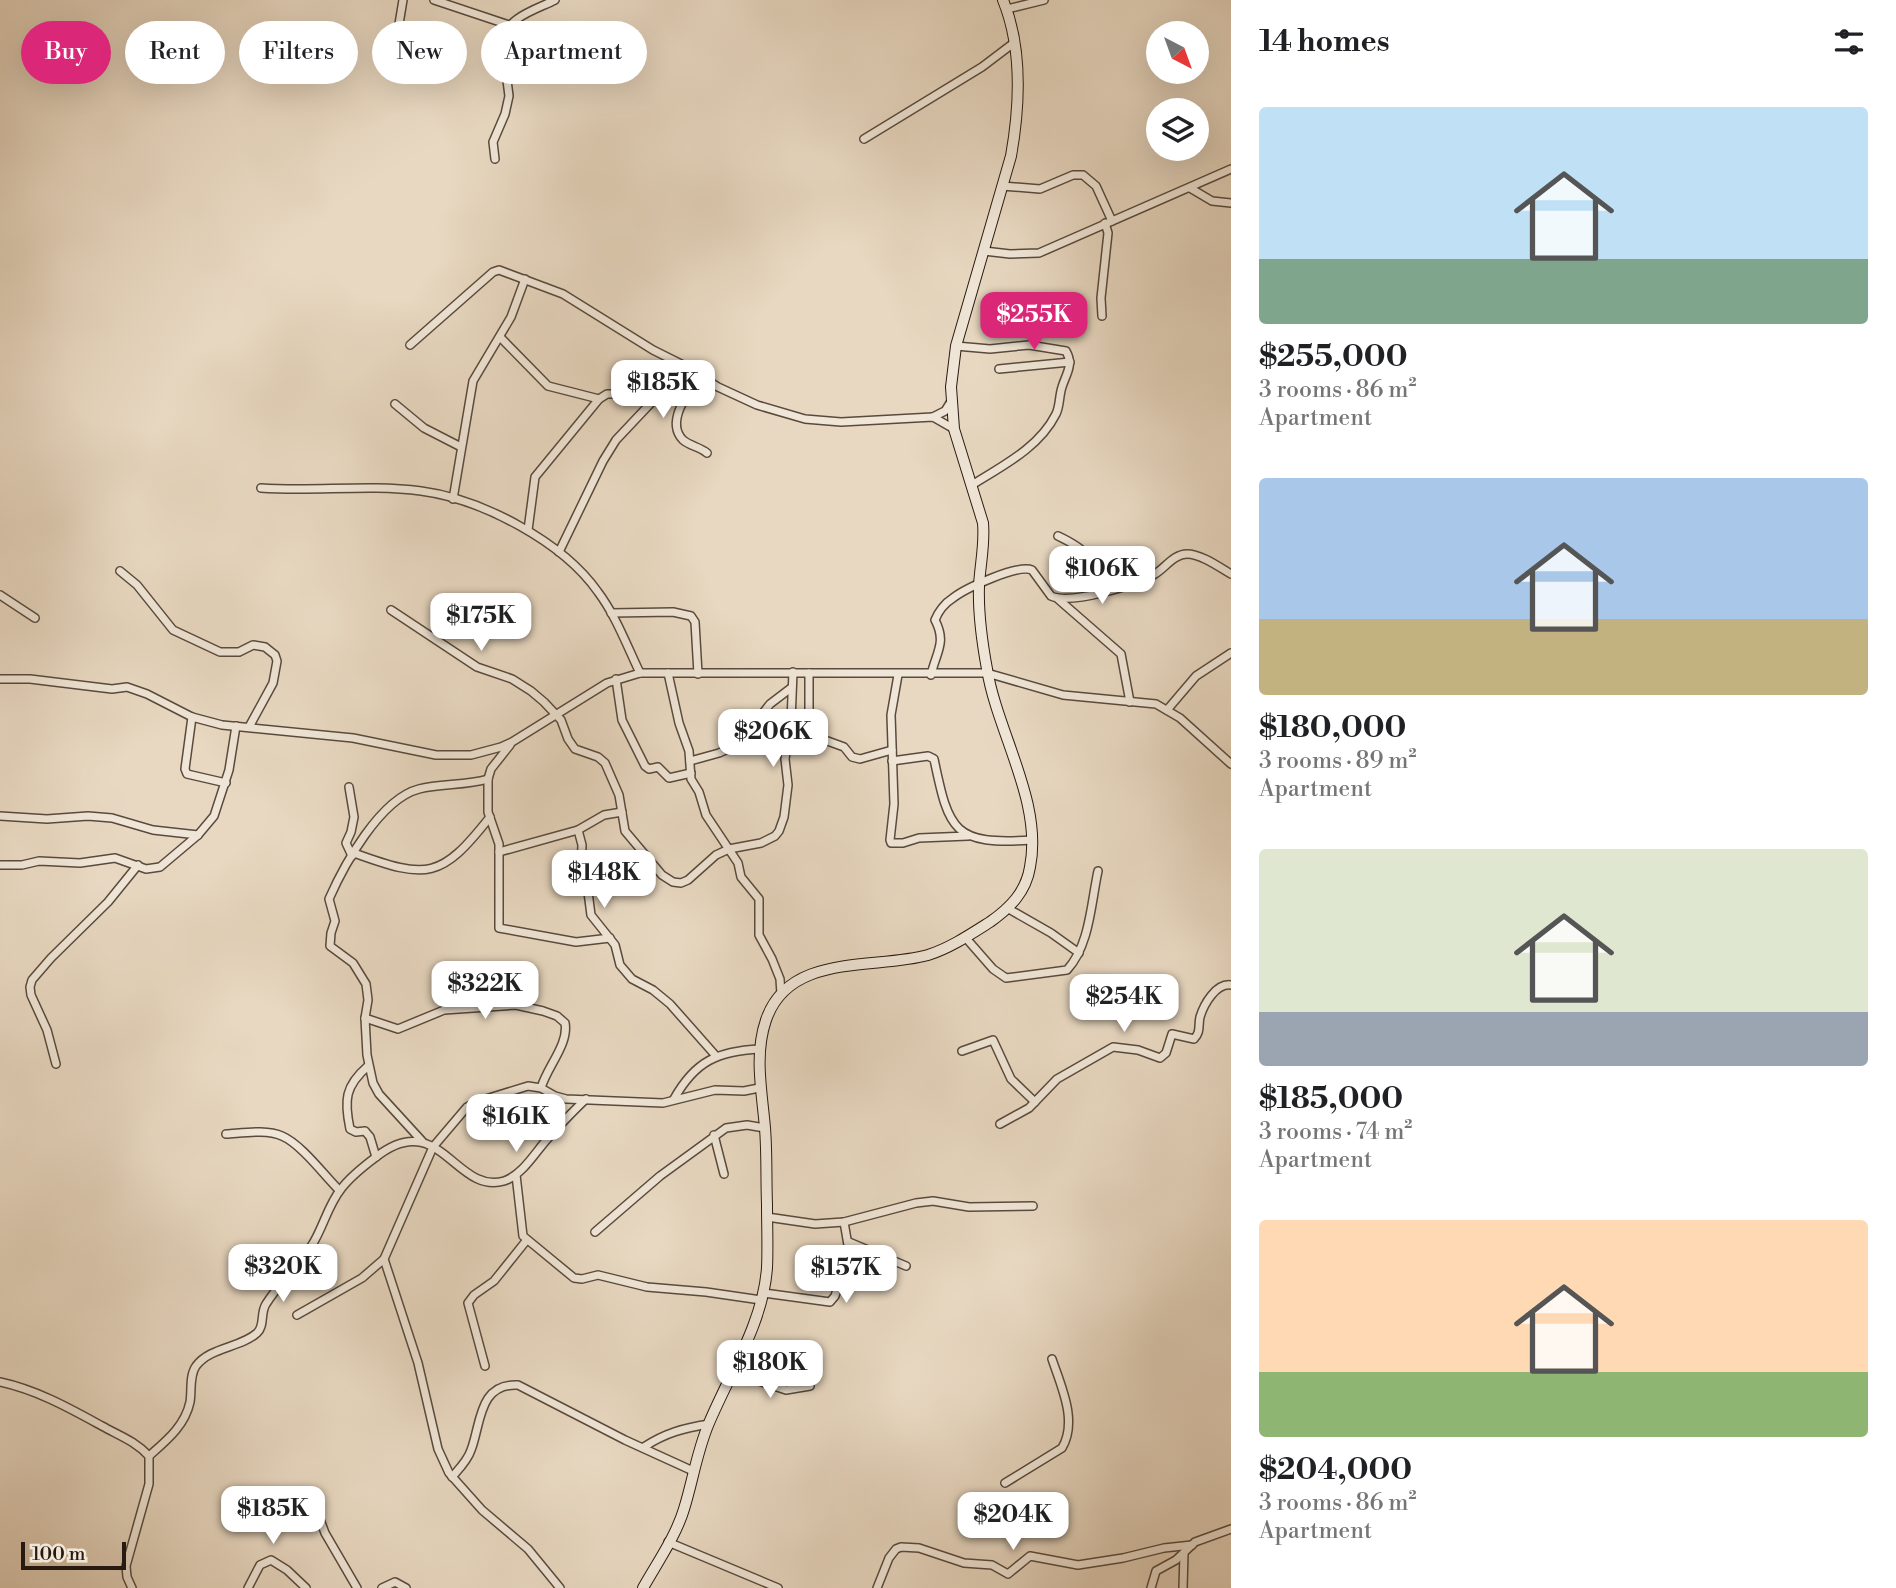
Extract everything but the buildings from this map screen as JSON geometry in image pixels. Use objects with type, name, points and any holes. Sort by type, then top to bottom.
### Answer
[{"type":"main road","points":[[643,1588],[684,1511],[693,1471],[709,1424],[747,1341],[762,1296],[767,1267],[767,1217],[760,1049],[765,1022],[772,1007],[781,994],[794,984],[825,968],[928,955],[965,937],[1015,901],[1030,870],[1032,840],[1022,785],[987,673],[979,617],[984,537],[980,508],[954,429],[950,403],[956,346],[1015,131],[1018,83],[1015,42],[1014,30],[1005,5]]},
{"type":"street","points":[[400,21],[403,0]]},
{"type":"street","points":[[435,0],[497,21]]},
{"type":"street","points":[[516,21],[555,0]]},
{"type":"street","points":[[1005,5],[1044,0]]},
{"type":"street","points":[[864,139],[982,67],[1015,42]]},
{"type":"street","points":[[495,159],[493,142],[508,103],[506,84]]},
{"type":"street","points":[[984,251],[1039,253],[1231,169]]},
{"type":"street","points":[[1002,186],[1040,189],[1073,175],[1083,175],[1096,186],[1109,222],[1101,298],[1102,316]]},
{"type":"street","points":[[1190,188],[1212,201],[1231,203]]},
{"type":"street","points":[[410,345],[496,270],[570,297],[701,379],[757,405],[805,419],[841,422],[933,417],[945,411],[950,403]]},
{"type":"street","points":[[453,499],[473,381],[514,310],[525,279]]},
{"type":"street","points":[[500,337],[548,386],[599,399]]},
{"type":"street","points":[[956,346],[990,349],[1045,346],[1066,351],[1069,362],[1069,373],[1063,384],[1058,410],[1047,429],[1029,447],[972,485]]},
{"type":"street","points":[[999,369],[1069,362]]},
{"type":"street","points":[[559,552],[609,452],[665,388],[701,379]]},
{"type":"street","points":[[701,379],[690,391],[680,410],[677,428],[684,440],[707,453]]},
{"type":"street","points":[[527,530],[535,477],[599,399],[607,394],[618,394],[635,381],[665,388]]},
{"type":"street","points":[[395,404],[424,428],[461,447]]},
{"type":"street","points":[[933,417],[954,429]]},
{"type":"street","points":[[261,488],[421,491],[453,499],[513,521],[559,552],[598,591],[640,673]]},
{"type":"street","points":[[1058,536],[1087,553],[1093,562],[1101,591]]},
{"type":"street","points":[[1058,599],[1074,599],[1148,577],[1184,554],[1194,555],[1231,574]]},
{"type":"street","points":[[931,675],[942,642],[937,615],[953,598],[979,585],[1028,568],[1035,573],[1051,596],[1058,599],[1121,654],[1130,702]]},
{"type":"street","points":[[120,570],[137,585],[167,626],[173,630],[220,652],[239,652],[253,645],[265,647],[275,655],[278,661],[273,683],[250,727]]},
{"type":"street","points":[[0,595],[35,618]]},
{"type":"street","points":[[391,610],[477,667],[522,685],[555,713],[575,749],[598,757],[605,763],[619,794],[625,831],[662,875],[674,882],[688,880],[711,858],[729,849],[761,843],[779,831],[784,817],[788,785],[785,759],[793,672]]},
{"type":"street","points":[[611,613],[673,612],[691,616],[695,622],[698,674]]},
{"type":"street","points":[[1167,710],[1196,676],[1231,653]]},
{"type":"street","points":[[0,679],[112,689],[127,687],[192,717],[236,726],[354,738],[436,755],[471,755],[512,742],[555,713],[615,679],[640,673],[987,673],[1063,695],[1153,703],[1194,730],[1231,764]]},
{"type":"street","points":[[668,673],[686,740],[691,773],[706,815],[738,863],[741,877],[759,899],[759,935],[780,979],[781,994]]},
{"type":"street","points":[[809,673],[809,723],[822,739],[844,747],[852,757],[860,759],[892,750]]},
{"type":"street","points":[[898,675],[891,715],[894,804],[891,843],[903,844],[919,838],[968,836],[1010,841],[1032,840]]},
{"type":"street","points":[[615,679],[622,720],[645,766],[649,769],[660,768],[668,778],[691,773]]},
{"type":"street","points":[[690,761],[730,748],[752,727],[770,704],[791,688]]},
{"type":"street","points":[[192,717],[185,769],[187,774],[226,783]]},
{"type":"street","points":[[0,864],[39,861],[80,863],[116,858],[153,869],[160,867],[198,835],[214,816],[226,783],[236,726]]},
{"type":"street","points":[[512,742],[491,769],[488,779],[490,817],[499,845],[499,928],[576,942],[610,938]]},
{"type":"street","points":[[892,761],[928,755],[934,759],[948,814],[956,827],[968,836]]},
{"type":"street","points":[[488,779],[464,785],[418,789],[407,794],[370,828],[329,899],[335,921],[330,946],[348,957],[363,977],[368,1000],[365,1018],[368,1066],[379,1094],[429,1145],[483,1180],[504,1181],[516,1175],[586,1099]]},
{"type":"street","points":[[349,787],[354,817],[346,844],[353,854],[392,867],[414,870],[443,866],[467,846],[490,817]]},
{"type":"street","points":[[499,852],[578,830],[604,815],[622,812]]},
{"type":"street","points":[[0,816],[47,819],[77,815],[112,818],[153,830],[198,835]]},
{"type":"street","points":[[578,830],[582,845],[581,870],[591,915],[615,945],[620,965],[627,975],[670,1004],[716,1056]]},
{"type":"street","points":[[56,1064],[47,1030],[31,995],[32,980],[108,902],[138,865]]},
{"type":"street","points":[[965,937],[993,969],[1006,978],[1061,973],[1071,967],[1080,953],[1098,871]]},
{"type":"street","points":[[1007,908],[1080,953]]},
{"type":"street","points":[[1000,1124],[1035,1102],[1057,1079],[1113,1047],[1138,1050],[1160,1059],[1166,1053],[1172,1034],[1194,1039],[1198,1035],[1201,1016],[1208,1000],[1224,984],[1231,985]]},
{"type":"street","points":[[365,1018],[398,1028],[444,1010],[516,1005],[557,1016],[565,1023],[566,1036],[541,1088]]},
{"type":"street","points":[[962,1051],[993,1040],[1011,1079],[1035,1102]]},
{"type":"street","points":[[674,1099],[684,1084],[716,1056],[731,1051],[760,1049]]},
{"type":"street","points":[[368,1066],[348,1090],[346,1100],[350,1129],[369,1134],[376,1157]]},
{"type":"street","points":[[297,1315],[362,1278],[384,1259],[429,1145],[467,1107],[476,1102],[521,1087],[541,1088],[555,1096],[654,1104],[715,1090],[744,1091],[760,1088]]},
{"type":"street","points":[[595,1233],[660,1176],[714,1135],[731,1125],[765,1128]]},
{"type":"street","points":[[226,1134],[282,1135],[340,1190]]},
{"type":"street","points":[[714,1135],[724,1174]]},
{"type":"street","points":[[132,1588],[126,1566],[149,1484],[149,1456],[183,1421],[190,1403],[192,1373],[195,1367],[214,1353],[257,1333],[264,1308],[311,1247],[340,1190],[376,1157],[400,1142],[416,1141],[429,1145]]},
{"type":"street","points":[[516,1175],[521,1228],[526,1241],[574,1278],[598,1275],[647,1287],[830,1302],[835,1296],[847,1258],[849,1242],[844,1222]]},
{"type":"street","points":[[767,1217],[815,1224],[844,1222],[925,1202],[970,1207],[1033,1206]]},
{"type":"street","points":[[485,1366],[468,1303],[474,1295],[494,1281],[526,1241]]},
{"type":"street","points":[[849,1242],[906,1266]]},
{"type":"street","points":[[384,1259],[418,1363],[438,1449],[452,1477],[482,1510],[528,1549],[560,1588]]},
{"type":"street","points":[[1005,1483],[1062,1448],[1067,1440],[1069,1417],[1052,1359]]},
{"type":"street","points":[[732,1372],[786,1390],[810,1386]]},
{"type":"street","points":[[0,1382],[21,1387],[70,1409],[132,1440],[149,1456]]},
{"type":"street","points":[[452,1477],[471,1450],[484,1405],[501,1387],[512,1385],[518,1385],[625,1440],[693,1471]]},
{"type":"street","points":[[644,1447],[677,1429],[709,1424]]},
{"type":"street","points":[[319,1517],[356,1588]]},
{"type":"street","points":[[1151,1588],[1156,1571],[1202,1539],[1231,1529]]},
{"type":"street","points":[[668,1542],[778,1588]]},
{"type":"street","points":[[877,1588],[889,1558],[901,1547],[919,1548],[964,1563],[992,1565],[1008,1574],[1030,1556],[1078,1565],[1192,1545]]},
{"type":"street","points":[[1183,1588],[1184,1553]]},
{"type":"street","points":[[248,1588],[260,1566],[271,1560],[288,1570],[306,1588]]},
{"type":"street","points":[[382,1588],[395,1582],[406,1588]]}]
